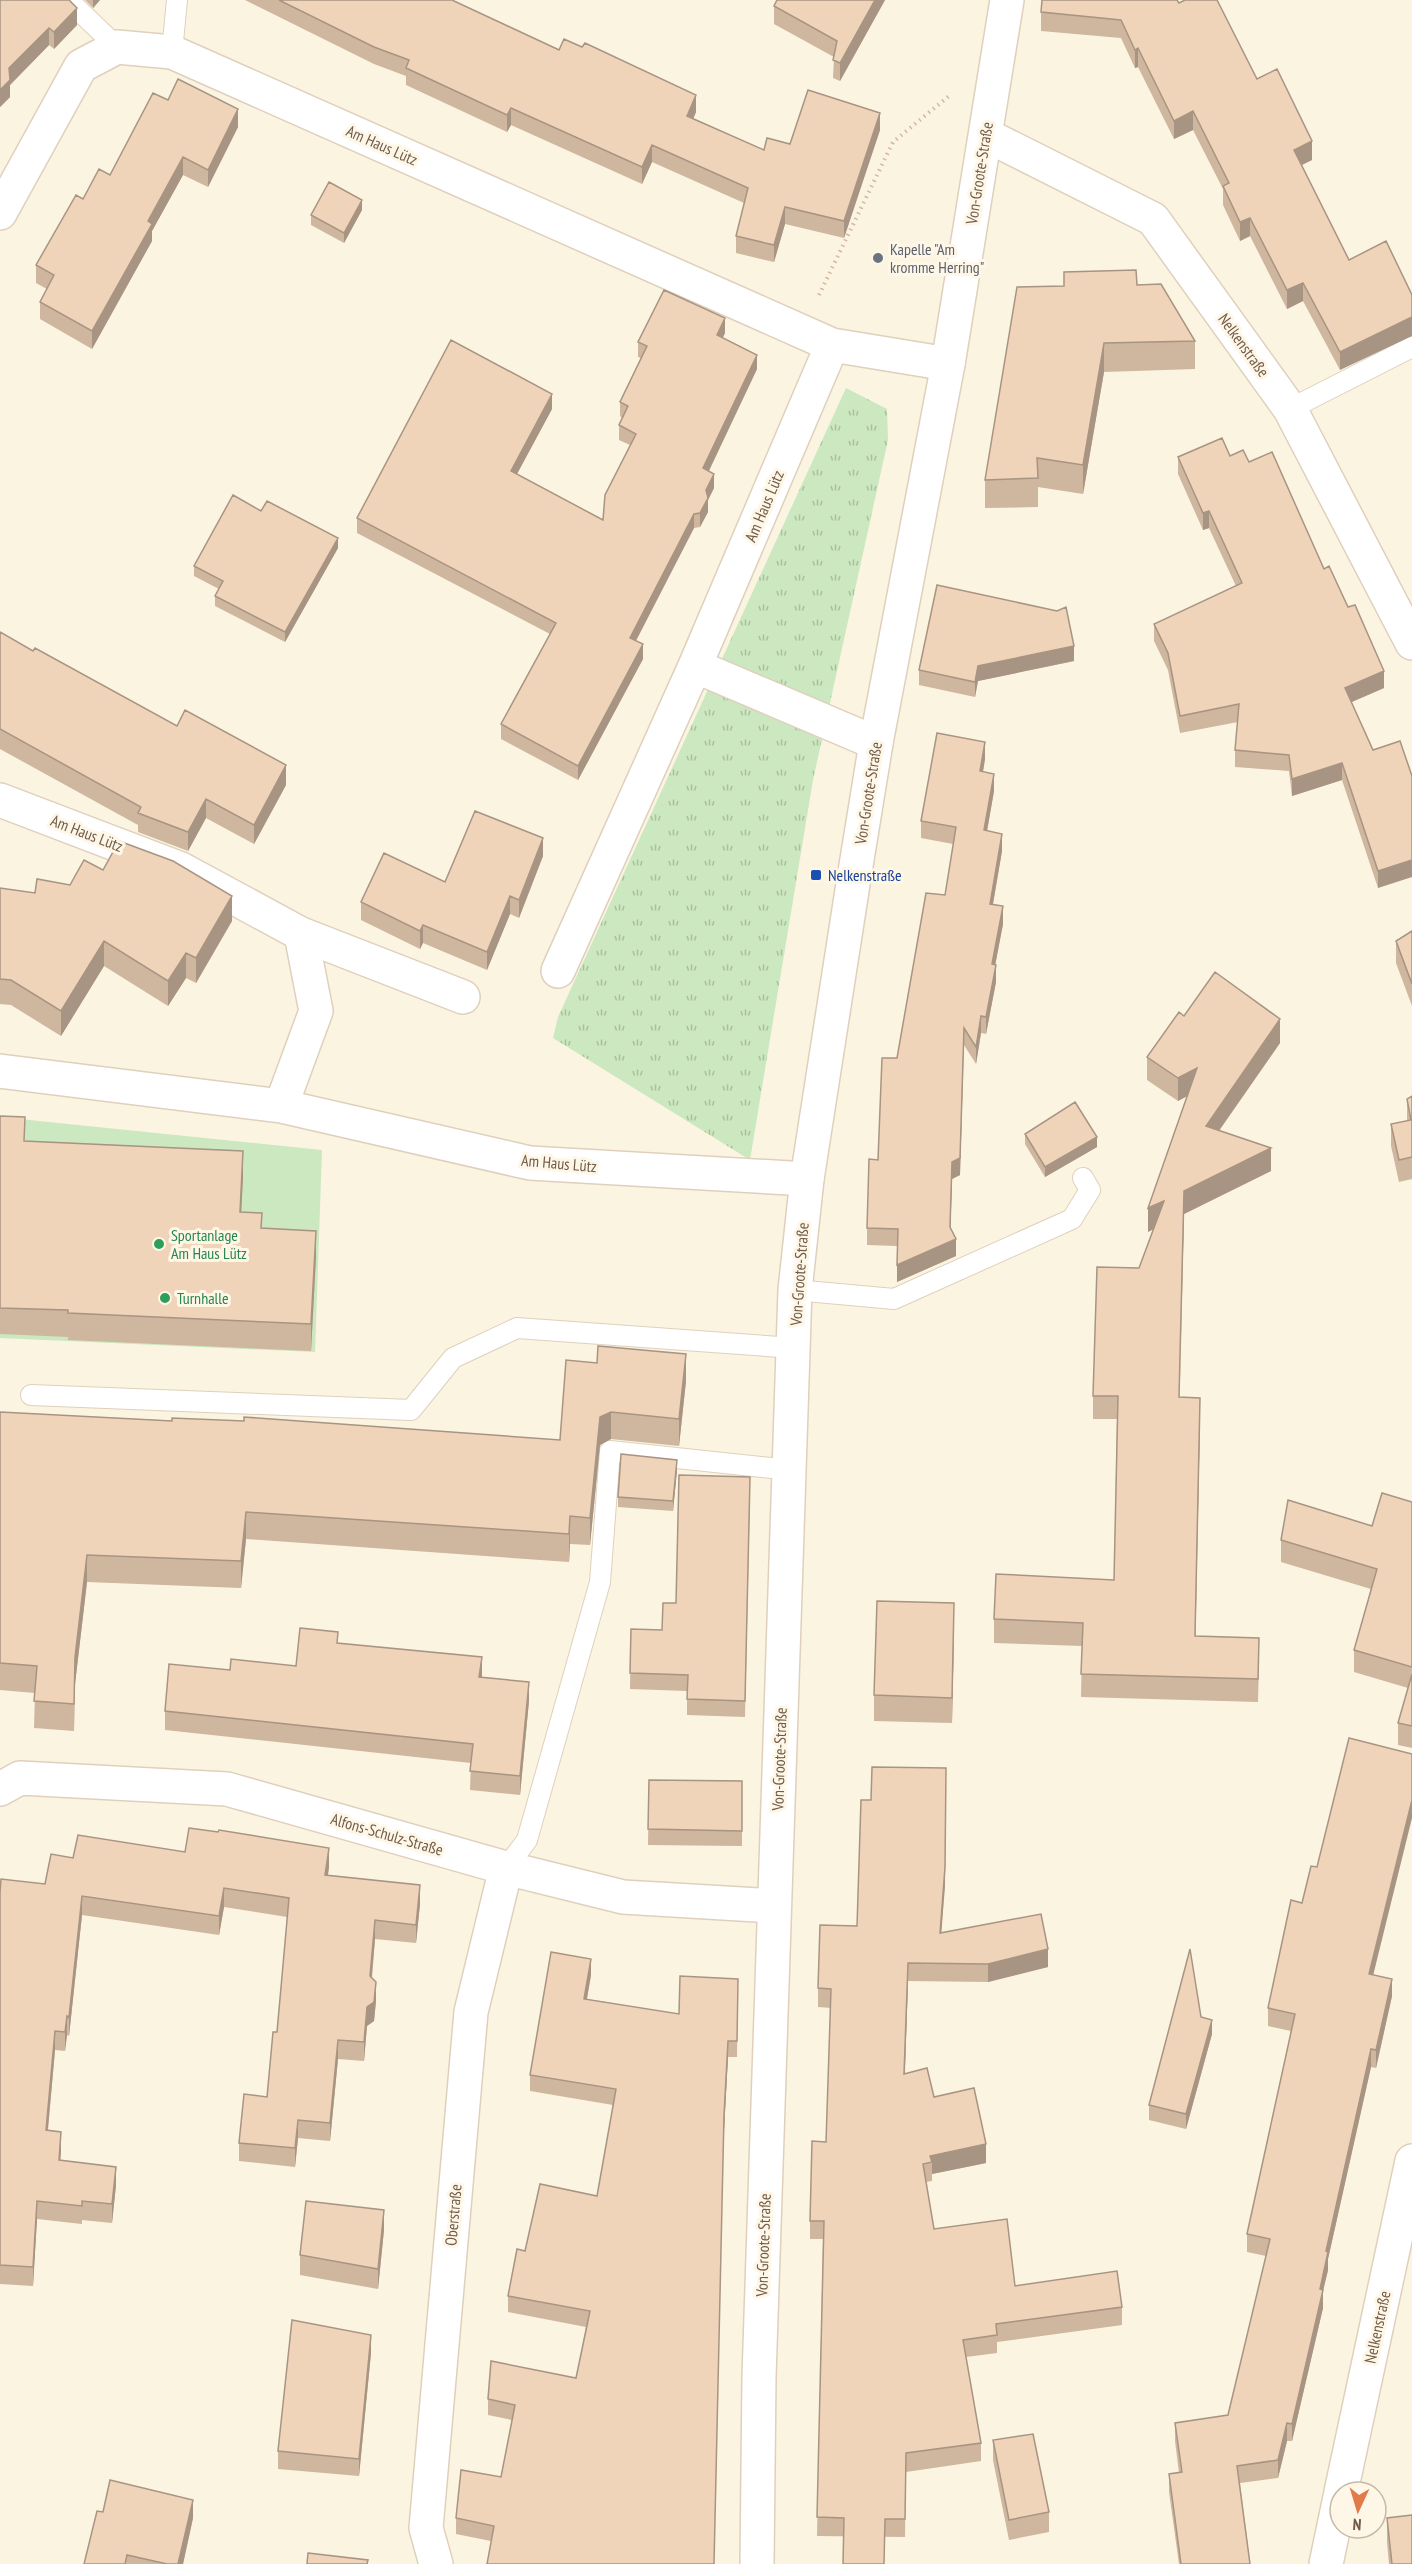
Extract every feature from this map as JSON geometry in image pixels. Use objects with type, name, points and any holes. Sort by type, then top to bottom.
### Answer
[{"type":"street","name":"Von-Groote-Straße","points":[[757,2564],[759,2365],[795,1290],[807,1179],[876,743],[948,364],[1007,0]]},
{"type":"street","name":"Am Haus Lütz","points":[[117,47],[172,52],[832,345],[948,364]]},
{"type":"street","points":[[0,213],[81,66],[117,47]]},
{"type":"street","name":"Nelkenstraße","points":[[986,135],[1153,219],[1290,409],[1412,642]]},
{"type":"street","name":"Am Haus Lütz","points":[[558,971],[695,666],[832,345]]},
{"type":"street","points":[[695,666],[876,743]]},
{"type":"street","name":"Am Haus Lütz","points":[[0,800],[181,868],[301,934],[463,997]]},
{"type":"street","points":[[281,1106],[316,1011],[301,934]]},
{"type":"street","name":"Am Haus Lütz","points":[[0,1071],[281,1106],[530,1163],[807,1179]]},
{"type":"street","name":"Alfons-Schulz-Straße","points":[[0,1789],[20,1778],[227,1789],[506,1868],[623,1897],[774,1906]]},
{"type":"street","name":"Oberstraße","points":[[436,2564],[426,2528],[471,2012],[506,1868]]},
{"type":"street","name":"Nelkenstraße","points":[[1344,2480],[1412,2161]]},
{"type":"street","points":[[1326,2564],[1331,2540]]},
{"type":"lane","points":[[68,0],[117,47]]},
{"type":"lane","points":[[172,52],[177,0]]},
{"type":"lane","points":[[1290,409],[1412,347]]},
{"type":"lane","points":[[795,1290],[894,1299],[1072,1219],[1090,1190],[1083,1178]]},
{"type":"lane","points":[[30,1395],[411,1410],[453,1358],[517,1328],[794,1348]]},
{"type":"lane","points":[[506,1868],[527,1840],[600,1582],[610,1451],[790,1470]]},
{"type":"path","points":[[801,332],[893,142],[998,56]]},
{"type":"green space","points":[[846,388],[887,409],[888,440],[813,780],[750,1160],[553,1038],[558,1017]]},
{"type":"green space","name":"Sportanlage Am Haus Lütz","points":[[0,1117],[322,1150],[315,1352],[0,1338]]},
{"type":"building","points":[[0,0],[69,0],[77,8],[54,32],[49,28],[9,68],[10,80],[0,90]]},
{"type":"building","points":[[279,0],[452,0],[559,50],[564,39],[582,47],[585,43],[696,95],[687,116],[764,150],[767,138],[790,144],[808,90],[880,113],[844,221],[785,207],[774,245],[736,236],[748,188],[652,145],[642,167],[511,108],[507,115],[406,68],[409,60],[374,47]]},
{"type":"building","points":[[777,0],[875,0],[840,63],[833,60],[837,41],[774,6]]},
{"type":"building","points":[[1042,0],[1177,0],[1179,3],[1185,0],[1217,0],[1257,79],[1277,69],[1312,141],[1294,150],[1349,260],[1386,241],[1412,295],[1412,317],[1340,352],[1303,283],[1287,290],[1250,218],[1240,222],[1223,186],[1229,183],[1193,111],[1174,121],[1138,48],[1135,50],[1121,20],[1041,12]]},
{"type":"building","points":[[178,79],[238,109],[208,170],[183,157],[148,221],[152,224],[92,331],[40,302],[54,275],[36,265],[76,195],[83,199],[99,169],[110,175],[153,93],[168,100]]},
{"type":"building","points":[[329,182],[362,200],[344,233],[311,215]]},
{"type":"building","points":[[1136,270],[1137,285],[1161,284],[1195,341],[1104,343],[1083,465],[1037,458],[1038,478],[985,480],[1017,287],[1064,286],[1064,272]]},
{"type":"building","points":[[664,290],[725,318],[717,335],[757,355],[703,468],[714,474],[706,490],[708,498],[700,513],[694,514],[630,638],[643,644],[578,766],[501,724],[556,623],[357,518],[451,340],[552,394],[511,471],[603,520],[605,495],[636,434],[619,425],[628,406],[620,402],[647,346],[638,342]]},
{"type":"building","points":[[1222,438],[1230,456],[1243,450],[1249,462],[1272,452],[1324,569],[1329,566],[1348,607],[1355,605],[1384,671],[1345,688],[1373,750],[1400,741],[1412,776],[1412,860],[1378,871],[1342,763],[1292,779],[1289,755],[1235,750],[1239,704],[1180,716],[1168,653],[1154,624],[1242,583],[1209,511],[1203,513],[1178,457]]},
{"type":"building","points":[[233,495],[261,511],[267,501],[338,538],[285,632],[215,596],[223,581],[194,566]]},
{"type":"building","points":[[937,585],[1057,611],[1066,607],[1074,646],[978,666],[975,682],[919,670]]},
{"type":"building","points":[[0,632],[33,651],[35,648],[177,726],[185,710],[286,765],[254,825],[206,799],[188,832],[138,813],[141,807],[0,729]]},
{"type":"building","points":[[937,733],[985,742],[980,771],[994,774],[984,830],[1002,834],[990,904],[1003,906],[992,964],[996,965],[986,1017],[981,1016],[976,1047],[964,1028],[960,1158],[952,1162],[950,1227],[956,1239],[897,1265],[898,1229],[867,1228],[869,1159],[878,1160],[882,1058],[897,1058],[926,893],[945,895],[956,827],[921,821]]},
{"type":"building","points":[[475,811],[543,838],[519,900],[510,896],[487,952],[423,925],[420,931],[361,902],[384,853],[445,882]]},
{"type":"building","points":[[119,841],[173,861],[232,896],[196,958],[186,953],[168,981],[104,941],[61,1011],[11,980],[0,979],[0,888],[35,893],[37,879],[70,885],[84,860],[103,870]]},
{"type":"building","points":[[1412,931],[1412,984],[1396,941]]},
{"type":"building","points":[[1215,972],[1280,1019],[1206,1126],[1271,1148],[1184,1191],[1179,1397],[1200,1398],[1195,1636],[1259,1638],[1258,1679],[1081,1674],[1083,1623],[994,1619],[996,1574],[1114,1580],[1118,1396],[1093,1396],[1097,1267],[1139,1268],[1164,1201],[1148,1208],[1197,1068],[1178,1078],[1147,1057],[1179,1012],[1184,1016]]},
{"type":"building","points":[[1412,1096],[1412,1157],[1399,1160],[1391,1124],[1411,1120],[1407,1099]]},
{"type":"building","points":[[1075,1102],[1097,1137],[1045,1167],[1025,1134]]},
{"type":"building","name":"Sportanlage Am Haus Lütz","points":[[0,1116],[25,1117],[24,1141],[243,1151],[240,1212],[262,1213],[261,1228],[316,1231],[311,1324],[0,1308]]},
{"type":"building","points":[[598,1346],[686,1354],[679,1419],[611,1412],[600,1417],[590,1518],[570,1516],[569,1534],[246,1512],[241,1561],[87,1555],[75,1657],[74,1704],[34,1701],[37,1666],[0,1663],[0,1412],[172,1421],[172,1418],[244,1421],[244,1417],[560,1440],[566,1360],[597,1363]]},
{"type":"building","points":[[621,1454],[677,1460],[673,1501],[618,1497]]},
{"type":"building","points":[[679,1475],[750,1477],[745,1701],[687,1699],[688,1675],[630,1673],[631,1629],[662,1630],[663,1603],[676,1603]]},
{"type":"building","points":[[1382,1493],[1412,1502],[1412,1667],[1354,1650],[1377,1569],[1281,1540],[1288,1500],[1372,1526]]},
{"type":"building","points":[[877,1601],[954,1603],[952,1698],[874,1695]]},
{"type":"building","points":[[300,1628],[338,1632],[337,1643],[482,1657],[479,1677],[529,1682],[520,1776],[470,1771],[473,1744],[165,1711],[169,1664],[230,1670],[231,1659],[296,1666]]},
{"type":"building","points":[[1412,1674],[1412,1726],[1398,1723]]},
{"type":"building","points":[[1349,1738],[1412,1754],[1412,1800],[1369,1974],[1392,1979],[1376,2050],[1371,2049],[1326,2251],[1328,2252],[1320,2289],[1323,2290],[1292,2424],[1287,2423],[1278,2460],[1237,2466],[1250,2564],[1181,2564],[1169,2474],[1182,2472],[1175,2423],[1228,2415],[1270,2239],[1247,2234],[1295,2014],[1268,2008],[1291,1900],[1302,1903],[1311,1866],[1317,1867]]},
{"type":"building","points":[[872,1767],[946,1768],[945,1867],[940,1933],[1041,1914],[1048,1949],[988,1964],[908,1963],[904,2074],[927,2068],[934,2097],[974,2088],[986,2144],[930,2156],[932,2162],[923,2164],[934,2229],[1007,2219],[1015,2286],[1117,2271],[1122,2307],[996,2324],[997,2335],[963,2340],[981,2443],[906,2453],[905,2519],[885,2519],[884,2564],[843,2564],[844,2518],[817,2517],[824,2221],[810,2221],[812,2141],[826,2142],[831,1989],[818,1988],[820,1925],[857,1926],[861,1800],[871,1800]]},
{"type":"building","points":[[649,1780],[742,1781],[742,1831],[648,1829]]},
{"type":"building","points":[[189,1828],[218,1832],[219,1830],[329,1848],[325,1875],[420,1885],[416,1925],[375,1920],[370,1976],[376,1982],[374,2002],[367,2007],[364,2042],[338,2040],[330,2123],[298,2120],[295,2148],[239,2143],[244,2094],[267,2097],[273,2032],[277,2032],[289,1898],[224,1888],[219,1916],[82,1896],[69,2017],[67,2016],[65,2032],[55,2031],[46,2130],[61,2132],[59,2160],[116,2167],[112,2204],[82,2201],[82,2206],[37,2201],[33,2267],[0,2265],[1,1879],[45,1884],[51,1854],[73,1858],[78,1835],[185,1852]]},
{"type":"building","points":[[1190,1949],[1201,2017],[1212,2020],[1186,2114],[1149,2105]]},
{"type":"building","points":[[551,1952],[591,1959],[584,1999],[679,2014],[680,1976],[738,1979],[737,2041],[728,2041],[724,2115],[714,2564],[487,2564],[494,2526],[456,2518],[461,2470],[501,2477],[515,2405],[488,2399],[491,2361],[576,2378],[590,2311],[508,2296],[517,2249],[525,2251],[540,2184],[597,2196],[616,2089],[530,2075]]},
{"type":"building","points":[[306,2201],[384,2210],[378,2269],[300,2255]]},
{"type":"building","points":[[292,2320],[371,2335],[359,2459],[278,2451]]},
{"type":"building","points":[[1033,2434],[1049,2512],[1009,2520],[993,2440]]},
{"type":"building","points":[[110,2480],[193,2500],[178,2564],[167,2564],[127,2555],[125,2564],[84,2564],[97,2511],[103,2512]]},
{"type":"building","points":[[1412,2515],[1412,2564],[1392,2564],[1388,2518]]},
{"type":"building","points":[[308,2553],[368,2560],[367,2564],[307,2564]]},
{"type":"place","name":"Kapelle \"Am kromme Herring\"","points":[[878,258]]},
{"type":"place","name":"Nelkenstraße","points":[[816,875]]},
{"type":"place","name":"Sportanlage Am Haus Lütz","points":[[159,1244]]},
{"type":"place","name":"Turnhalle","points":[[165,1298]]}]
